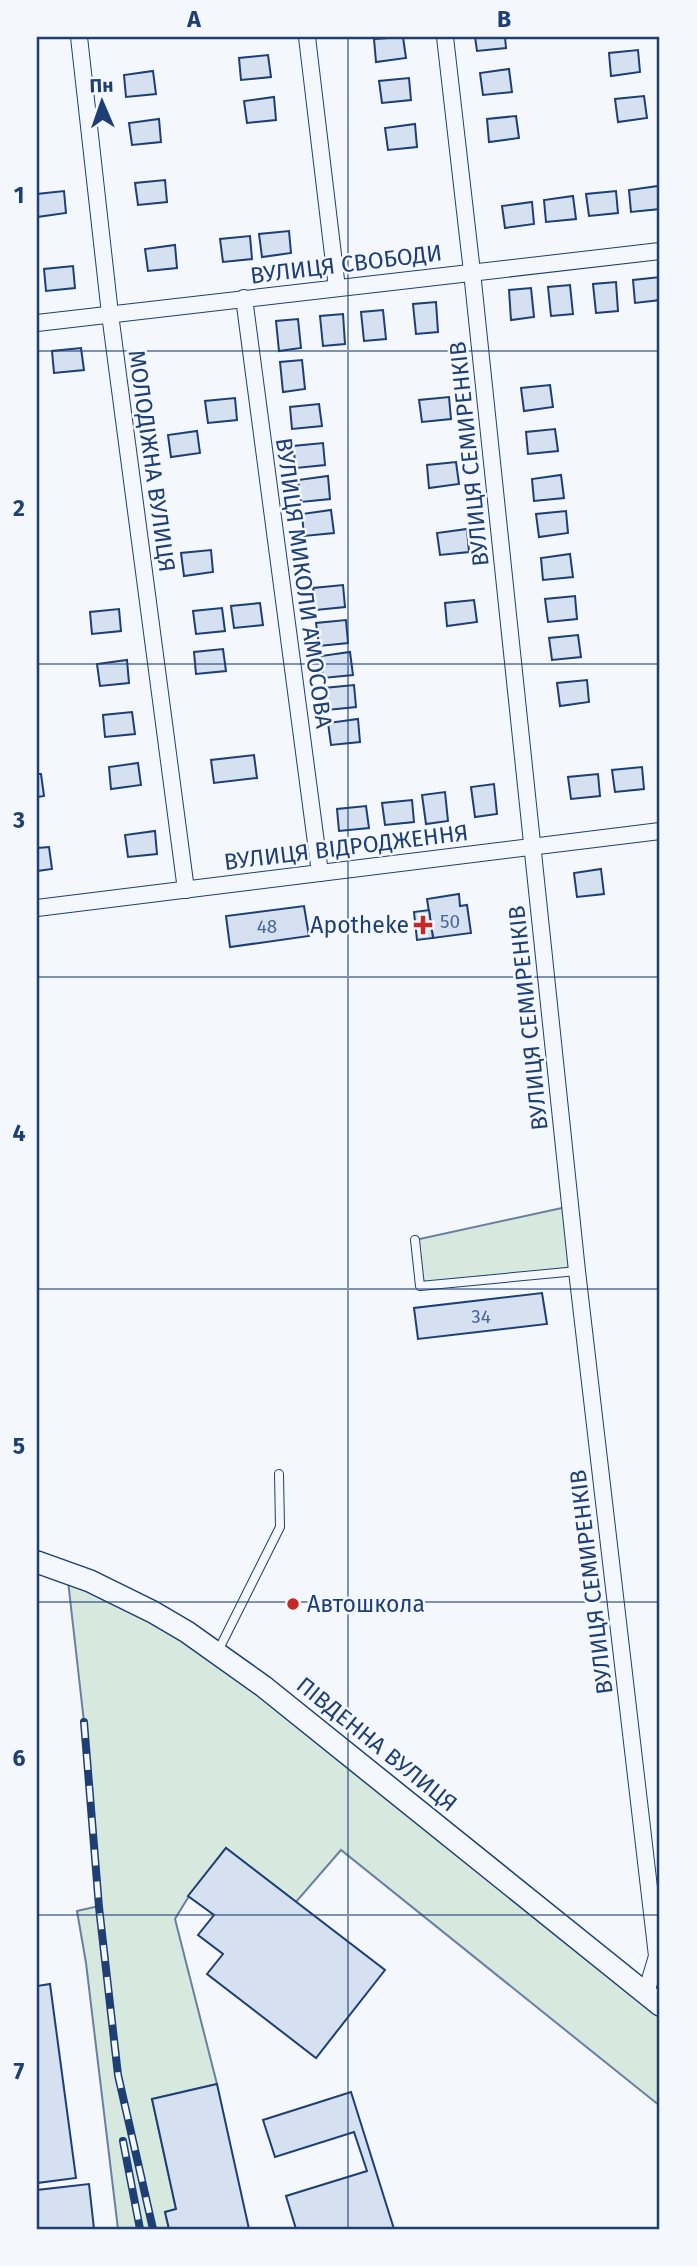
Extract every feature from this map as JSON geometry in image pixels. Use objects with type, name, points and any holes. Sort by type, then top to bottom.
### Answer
[{"type":"main road","name":"ПІВДЕННА ВУЛИЦЯ","points":[[37,1562],[90,1581],[153,1612],[217,1653],[263,1686],[653,1999]]},
{"type":"street","name":"МОЛОДІЖНА ВУЛИЦЯ","points":[[79,37],[110,314],[186,890]]},
{"type":"street","points":[[307,37],[337,288]]},
{"type":"street","name":"ВУЛИЦЯ СЕМИРЕНКІВ","points":[[445,37],[577,1271],[657,1956],[653,1999]]},
{"type":"street","name":"ВУЛИЦЯ СВОБОДИ","points":[[37,323],[660,251]]},
{"type":"street","name":"ВУЛИЦЯ МИКОЛИ АМОСОВА","points":[[244,298],[320,873]]},
{"type":"street","name":"ВУЛИЦЯ ВІДРОДЖЕННЯ","points":[[37,908],[660,831]]},
{"type":"lane","points":[[415,1240],[420,1286],[577,1271]]},
{"type":"lane","points":[[217,1653],[280,1527],[279,1474]]},
{"type":"shaded area","points":[[571,1206],[577,1271],[420,1286],[415,1240]]},
{"type":"shaded area","points":[[67,1572],[153,1612],[660,2005],[660,2106],[341,1850],[296,1902],[226,1848],[175,1919],[217,2084],[152,2099],[176,2209],[165,2212],[169,2229],[118,2229],[86,1963],[77,1911],[99,1906],[84,1722]]},
{"type":"building","points":[[403,37],[406,58],[376,62],[374,39]]},
{"type":"building","points":[[475,37],[505,37],[506,48],[477,51]]},
{"type":"building","points":[[638,50],[640,72],[611,76],[609,53]]},
{"type":"building","points":[[268,55],[271,77],[241,80],[239,58]]},
{"type":"building","points":[[509,69],[512,92],[483,95],[480,73]]},
{"type":"building","points":[[153,71],[156,94],[126,97],[124,75]]},
{"type":"building","points":[[409,78],[411,100],[382,103],[379,81]]},
{"type":"building","points":[[644,96],[647,118],[618,122],[615,99]]},
{"type":"building","points":[[274,97],[276,120],[247,123],[244,101]]},
{"type":"building","points":[[516,116],[519,138],[489,142],[487,119]]},
{"type":"building","points":[[159,119],[161,142],[132,145],[129,123]]},
{"type":"building","points":[[415,124],[417,147],[388,150],[385,128]]},
{"type":"building","points":[[165,180],[167,202],[138,205],[135,183]]},
{"type":"building","points":[[658,186],[660,209],[631,212],[629,190]]},
{"type":"building","points":[[64,191],[66,213],[37,217],[37,194]]},
{"type":"building","points":[[616,191],[618,213],[589,216],[586,194]]},
{"type":"building","points":[[573,196],[576,219],[546,222],[544,200]]},
{"type":"building","points":[[532,202],[534,224],[505,228],[502,206]]},
{"type":"building","points":[[289,231],[291,253],[262,257],[259,234]]},
{"type":"building","points":[[250,236],[252,259],[223,262],[220,239]]},
{"type":"building","points":[[175,245],[177,268],[148,271],[145,249]]},
{"type":"building","points":[[73,266],[75,288],[46,291],[44,269]]},
{"type":"building","points":[[660,277],[660,300],[635,303],[633,280]]},
{"type":"building","points":[[616,282],[618,311],[596,313],[593,284]]},
{"type":"building","points":[[570,285],[573,314],[551,316],[548,287]]},
{"type":"building","points":[[531,288],[534,317],[511,320],[509,290]]},
{"type":"building","points":[[436,302],[438,332],[416,334],[413,304]]},
{"type":"building","points":[[383,310],[386,339],[364,341],[361,312]]},
{"type":"building","points":[[343,314],[345,344],[323,346],[320,316]]},
{"type":"building","points":[[298,319],[301,348],[279,351],[276,321]]},
{"type":"building","points":[[81,348],[84,370],[54,373],[52,351]]},
{"type":"building","points":[[302,360],[305,389],[283,392],[280,362]]},
{"type":"building","points":[[550,385],[553,407],[524,411],[521,388]]},
{"type":"building","points":[[449,397],[451,419],[422,422],[419,400]]},
{"type":"building","points":[[235,398],[237,420],[208,423],[205,401]]},
{"type":"building","points":[[319,404],[322,426],[292,429],[290,407]]},
{"type":"building","points":[[555,429],[558,451],[528,454],[526,432]]},
{"type":"building","points":[[197,431],[200,453],[171,457],[168,435]]},
{"type":"building","points":[[323,443],[325,465],[296,468],[293,446]]},
{"type":"building","points":[[456,462],[459,484],[429,488],[427,465]]},
{"type":"building","points":[[561,475],[564,498],[534,501],[532,479]]},
{"type":"building","points":[[328,476],[330,499],[301,502],[298,480]]},
{"type":"building","points":[[331,510],[334,533],[304,536],[302,514]]},
{"type":"building","points":[[566,511],[568,533],[539,537],[536,514]]},
{"type":"building","points":[[467,529],[469,552],[440,555],[437,533]]},
{"type":"building","points":[[211,550],[213,572],[184,576],[181,553]]},
{"type":"building","points":[[570,554],[573,577],[543,580],[541,558]]},
{"type":"building","points":[[343,585],[345,607],[316,610],[313,588]]},
{"type":"building","points":[[575,596],[577,619],[548,622],[545,599]]},
{"type":"building","points":[[474,600],[477,622],[447,626],[445,603]]},
{"type":"building","points":[[260,603],[263,625],[234,628],[231,606]]},
{"type":"building","points":[[222,608],[225,631],[196,634],[193,611]]},
{"type":"building","points":[[119,609],[121,631],[92,634],[90,612]]},
{"type":"building","points":[[346,620],[348,643],[319,646],[316,623]]},
{"type":"building","points":[[578,635],[581,657],[552,660],[549,638]]},
{"type":"building","points":[[223,649],[226,671],[196,674],[194,652]]},
{"type":"building","points":[[350,652],[353,675],[323,678],[321,656]]},
{"type":"building","points":[[127,660],[129,683],[100,686],[97,664]]},
{"type":"building","points":[[587,680],[589,702],[560,706],[557,683]]},
{"type":"building","points":[[354,685],[356,707],[327,710],[324,688]]},
{"type":"building","points":[[132,712],[135,734],[105,737],[103,715]]},
{"type":"building","points":[[358,719],[360,742],[331,745],[328,723]]},
{"type":"building","points":[[254,755],[257,778],[214,783],[211,760]]},
{"type":"building","points":[[138,763],[141,785],[111,789],[109,767]]},
{"type":"building","points":[[642,767],[644,789],[615,792],[612,770]]},
{"type":"building","points":[[37,774],[41,774],[44,796],[37,797]]},
{"type":"building","points":[[598,774],[600,796],[571,799],[568,777]]},
{"type":"building","points":[[494,784],[497,814],[475,817],[471,787]]},
{"type":"building","points":[[445,792],[448,821],[426,824],[422,795]]},
{"type":"building","points":[[412,800],[414,822],[385,825],[382,803]]},
{"type":"building","points":[[366,806],[369,828],[339,831],[337,809]]},
{"type":"building","points":[[155,831],[157,854],[128,857],[125,835]]},
{"type":"building","points":[[49,847],[52,869],[37,871],[37,848]]},
{"type":"building","points":[[601,869],[604,894],[577,897],[574,873]]},
{"type":"building","points":[[459,894],[460,906],[467,905],[471,933],[433,938],[427,899]]},
{"type":"building","points":[[304,906],[309,936],[230,947],[226,916]]},
{"type":"building","name":"Apotheke","points":[[429,910],[433,938],[417,940],[414,912]]},
{"type":"building","points":[[542,1293],[547,1324],[418,1339],[414,1308]]},
{"type":"building","points":[[226,1848],[385,1970],[316,2058],[207,1974],[223,1954],[198,1935],[214,1915],[188,1896]]},
{"type":"building","points":[[50,1984],[76,2178],[37,2183],[37,1986]]},
{"type":"building","points":[[217,2084],[249,2229],[169,2229],[165,2212],[176,2209],[152,2099]]},
{"type":"building","points":[[351,2092],[394,2229],[296,2229],[286,2196],[367,2171],[354,2132],[275,2157],[263,2120]]},
{"type":"building","points":[[89,2184],[94,2229],[37,2229],[37,2190]]},
{"type":"railway","points":[[84,1722],[99,1907],[118,2075],[153,2229]]},
{"type":"railway","points":[[123,2141],[140,2229]]},
{"type":"place","name":"Apotheke","points":[[423,925]]},
{"type":"place","name":"Автошкола","points":[[293,1604]]}]
